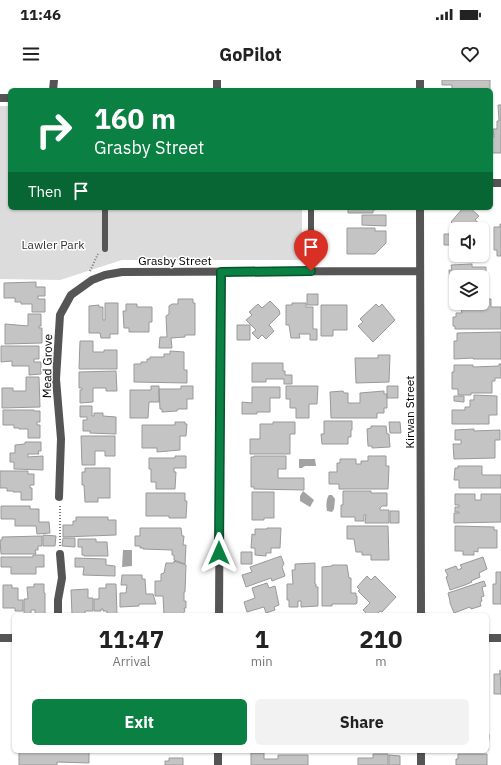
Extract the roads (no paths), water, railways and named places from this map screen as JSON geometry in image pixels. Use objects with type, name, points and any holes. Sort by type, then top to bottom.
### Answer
[{"type":"street","name":"Kirwan Street","points":[[420,210],[421,613]]},
{"type":"street","name":"Grasby Street","points":[[122,272],[420,271]]},
{"type":"street","name":"Mead Grove","points":[[59,497],[61,439],[56,379],[60,315],[71,295],[92,280],[105,275],[122,272]]},
{"type":"street","points":[[219,613],[221,272]]},
{"type":"street","points":[[58,613],[58,600],[62,578],[60,554]]},
{"type":"street","points":[[0,638],[12,638]]},
{"type":"street","points":[[489,638],[501,638]]},
{"type":"street","points":[[218,753],[218,765]]},
{"type":"street","points":[[421,753],[421,765]]},
{"type":"lane","points":[[105,210],[105,249]]},
{"type":"lane","points":[[311,210],[311,271]]},
{"type":"park label","name":"Lawler Park","points":[[53,244]]}]
